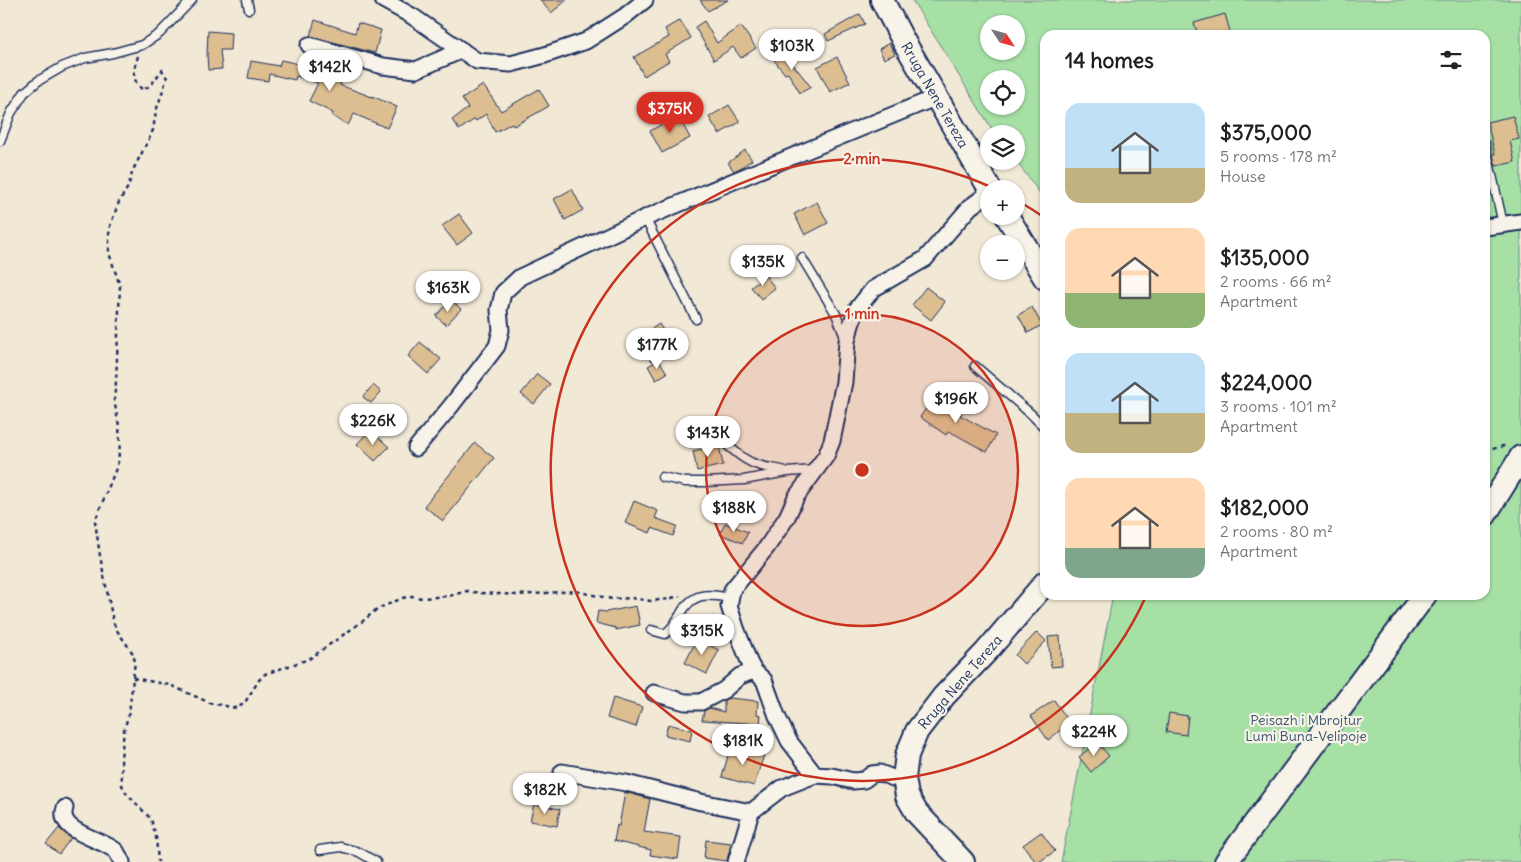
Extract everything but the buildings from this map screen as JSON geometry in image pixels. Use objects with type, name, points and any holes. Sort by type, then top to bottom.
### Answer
[{"type":"street","points":[[383,0],[412,16],[477,61],[511,64],[586,41],[625,16],[645,0]]},
{"type":"street","name":"Rruga Nene Tereza","points":[[882,0],[903,40],[985,180]]},
{"type":"street","points":[[309,45],[384,66],[416,70],[462,50]]},
{"type":"street","points":[[416,448],[497,346],[501,330],[499,310],[503,293],[520,278],[645,218],[937,97]]},
{"type":"street","points":[[815,774],[789,741],[777,716],[764,680],[754,671],[750,664],[730,606],[732,590],[767,547],[787,517],[796,497],[826,456],[832,441],[844,382],[847,341],[858,309],[873,289],[925,259],[970,207],[980,200]]},
{"type":"street","points":[[1490,226],[1521,222]]},
{"type":"street","points":[[1013,225],[1040,263]]},
{"type":"street","points":[[1490,505],[1517,450]]},
{"type":"street","name":"Rruga Nene Tereza","points":[[963,862],[917,813],[907,796],[904,778],[907,754],[916,731],[944,696],[986,652],[1040,589]]},
{"type":"street","points":[[1226,862],[1422,600]]},
{"type":"street","points":[[654,693],[685,702],[701,702],[724,690],[740,676],[754,671]]},
{"type":"street","points":[[562,772],[626,783],[701,802],[751,812]]},
{"type":"street","points":[[736,862],[751,812],[782,788],[815,774],[853,781],[864,780],[872,774],[880,773],[893,778],[904,778]]},
{"type":"street","points":[[65,808],[62,814],[65,822],[72,828],[116,852],[122,862]]},
{"type":"lane","points":[[0,141],[11,114],[24,93],[38,81],[62,67],[85,58],[142,45],[159,34],[192,0]]},
{"type":"lane","points":[[247,0],[249,9]]},
{"type":"lane","points":[[1490,166],[1503,224]]},
{"type":"lane","points":[[645,218],[696,319]]},
{"type":"lane","points":[[802,258],[836,314],[847,341]]},
{"type":"lane","points":[[975,366],[1040,423]]},
{"type":"lane","points":[[727,445],[743,458],[759,465],[775,467],[787,472]]},
{"type":"lane","points":[[662,477],[685,482],[705,482],[744,480],[787,472],[815,470]]},
{"type":"lane","points":[[652,630],[665,634],[674,627],[688,602],[698,596],[710,595],[731,598]]},
{"type":"lane","points":[[320,850],[342,847],[359,852],[376,862]]},
{"type":"path","points":[[142,45],[135,66],[136,84],[143,90],[151,85],[162,70],[168,78],[156,111],[153,130],[133,170],[132,179],[119,202],[110,226],[109,253],[118,277],[120,293],[114,400],[120,444],[118,462],[96,521],[100,556],[113,621],[116,629],[132,652],[135,661],[121,758],[122,785],[126,793],[151,819],[156,837],[158,862]]},
{"type":"path","points":[[1490,451],[1517,450]]},
{"type":"path","points":[[133,678],[170,684],[210,703],[236,708],[244,704],[265,674],[309,658],[377,609],[412,596],[422,598],[449,596],[466,591],[518,594],[575,592],[612,599],[630,598],[651,601],[678,596],[688,602]]},
{"type":"green space","name":"Peisazh i Mbrojtur Lumi Buna-Velipoje","points":[[912,0],[1521,0],[1521,862],[1061,862],[1112,600],[1490,600],[1490,30],[1040,30],[1040,193],[1023,170],[1025,170],[1025,125],[989,125],[983,115],[1025,115],[1025,70],[980,70],[980,110]]}]
